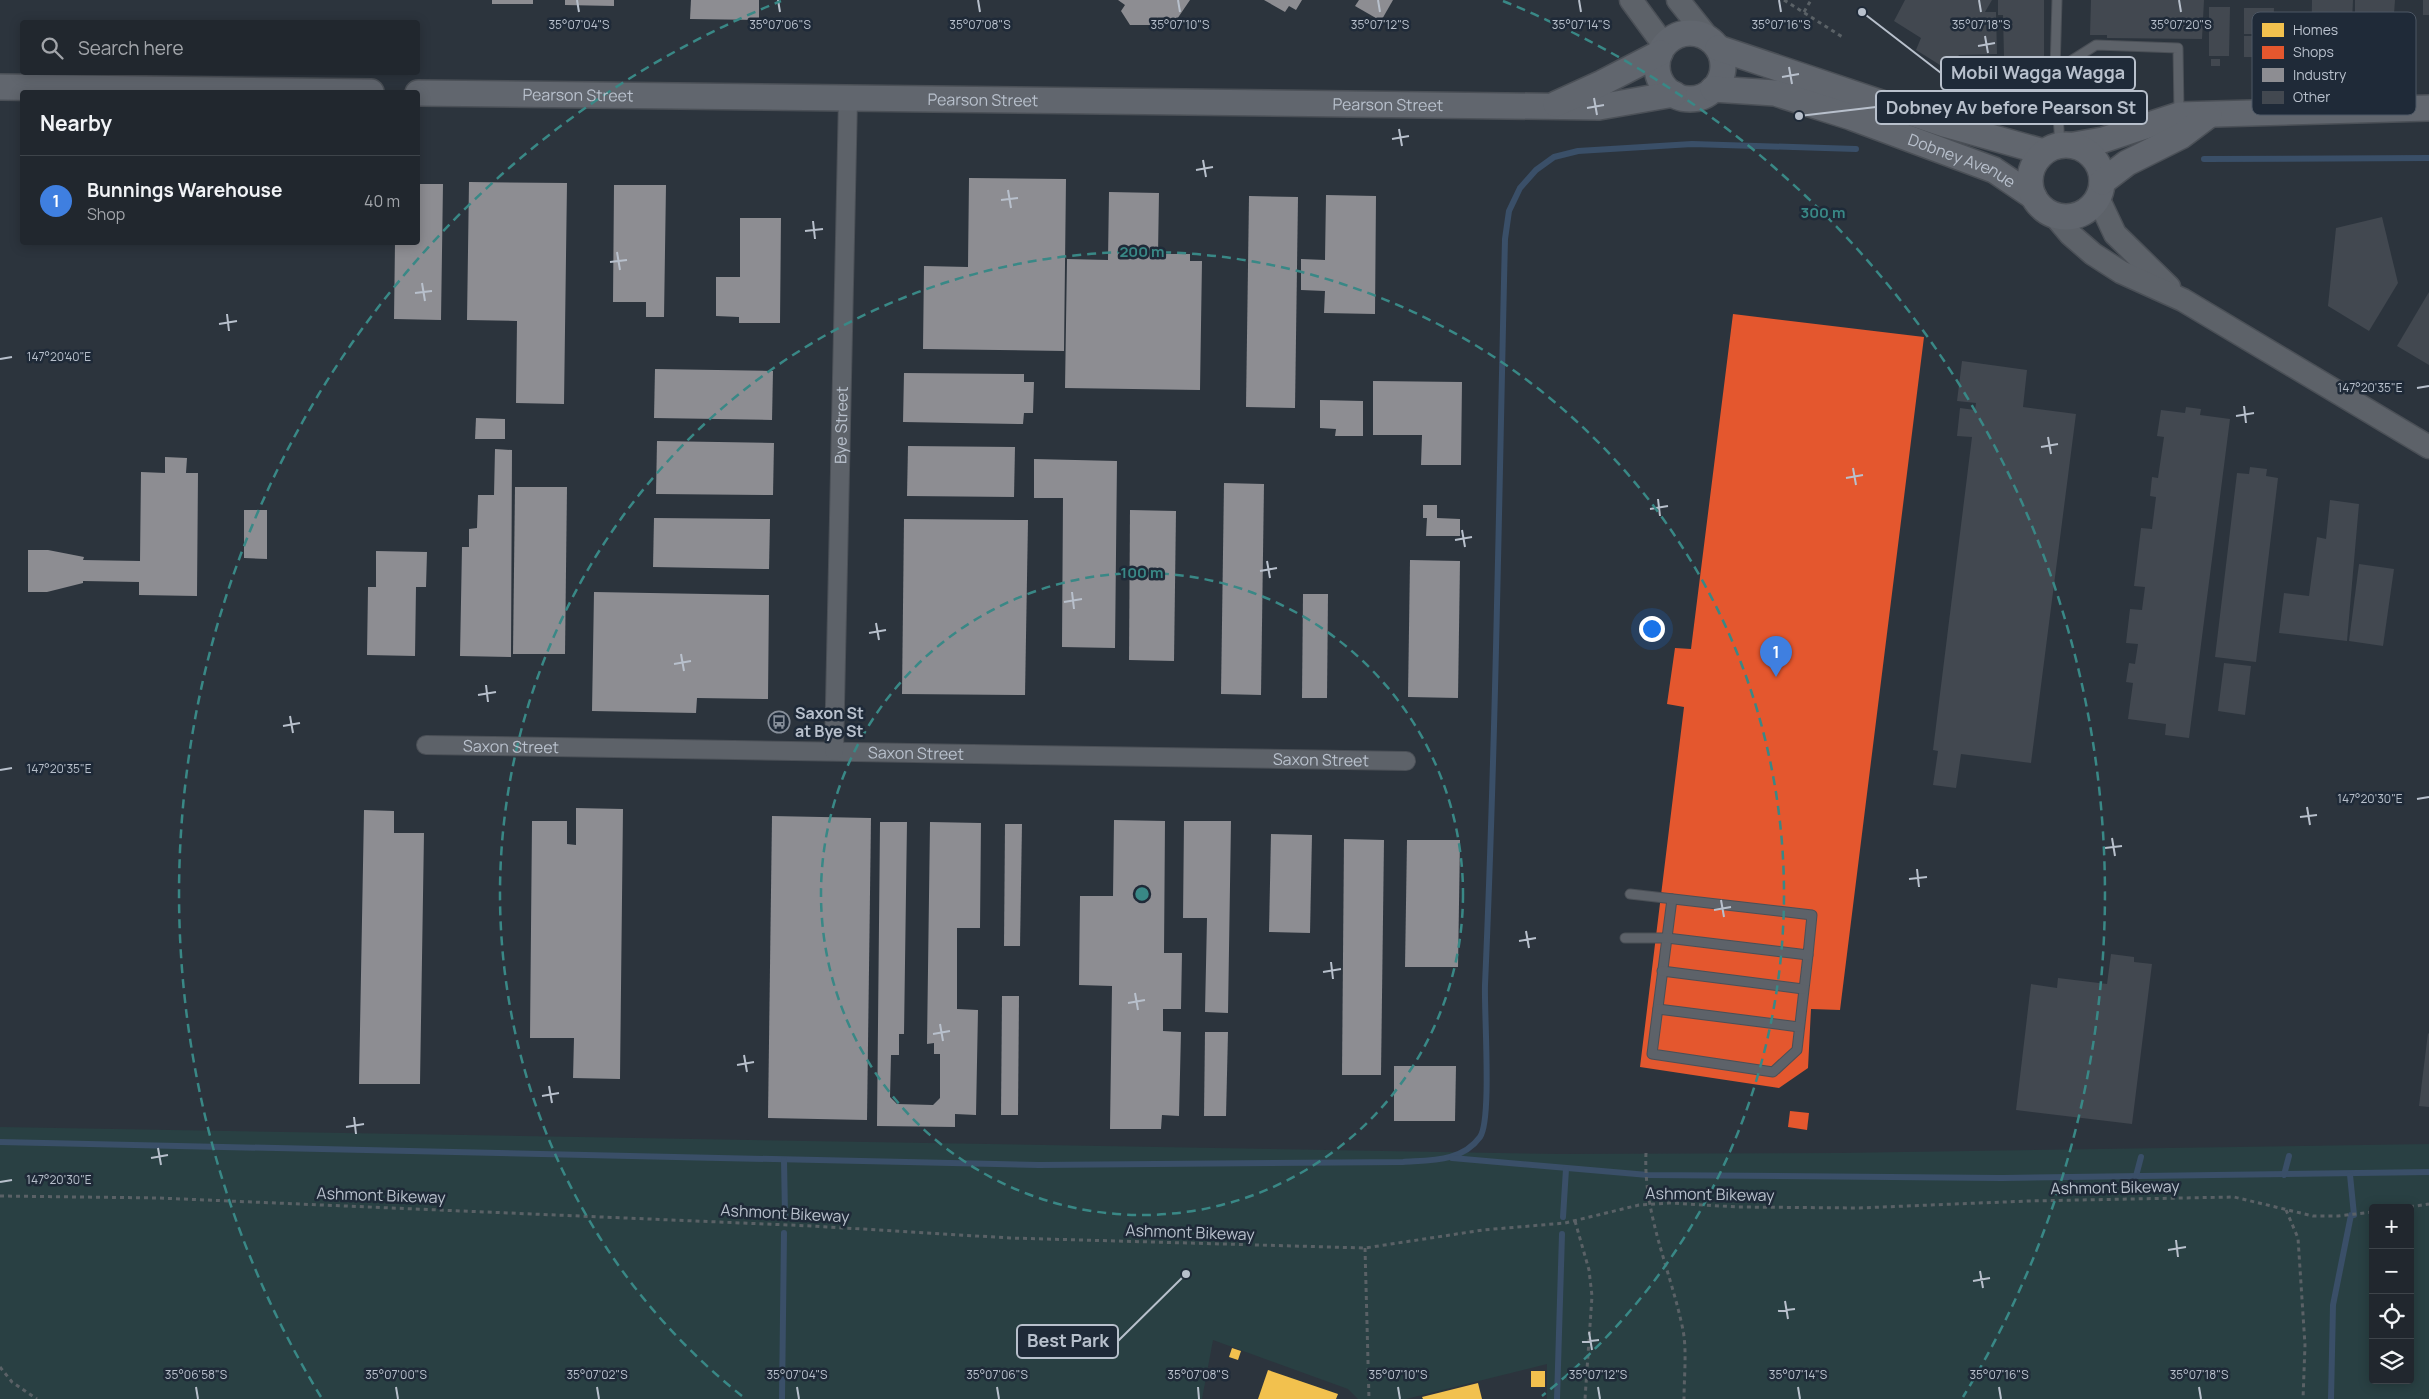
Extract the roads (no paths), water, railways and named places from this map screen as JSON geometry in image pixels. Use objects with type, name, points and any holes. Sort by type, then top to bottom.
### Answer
[{"type":"main road","points":[[1681,34],[1702,34],[1714,44],[1722,58],[1723,69],[1720,80],[1713,89],[1702,97],[1692,99],[1674,94],[1666,88],[1658,72],[1662,49],[1681,34]]},
{"type":"main road","name":"Dobney Avenue","points":[[1714,44],[1944,124],[2059,147]]},
{"type":"main road","name":"Pearson Street","points":[[1549,107],[1602,83],[1662,49]]},
{"type":"main road","points":[[0,87],[223,90]]},
{"type":"main road","name":"Dobney Avenue","points":[[1713,89],[1775,93],[1851,117],[1994,170],[2034,197]]},
{"type":"main road","name":"Pearson Street","points":[[420,93],[1549,107],[1599,107],[1674,94]]},
{"type":"main road","points":[[2416,108],[2429,108]]},
{"type":"main road","points":[[2209,115],[2181,136],[2127,163],[2100,190],[2084,212],[2064,217],[2054,215],[2046,211],[2034,197],[2030,177],[2032,168],[2059,147],[2103,140],[2179,115],[2252,114]]},
{"type":"main road","points":[[2059,147],[2086,150],[2095,159],[2100,170],[2100,190]]},
{"type":"street","points":[[1631,0],[1662,49]]},
{"type":"street","points":[[1678,0],[1714,44]]},
{"type":"street","name":"Bye Street","points":[[834,751],[848,98]]},
{"type":"street","points":[[2100,190],[2115,234],[2183,300]]},
{"type":"street","points":[[2054,215],[2070,234],[2093,254],[2121,272],[2183,300],[2429,447]]},
{"type":"street","name":"Saxon Street","points":[[426,746],[1406,761]]},
{"type":"lane","points":[[2057,0],[2055,71],[2059,147]]},
{"type":"lane","points":[[2055,71],[2096,44],[2178,48],[2179,115]]},
{"type":"lane","points":[[1630,894],[1812,915],[1797,1050],[1773,1072],[1652,1054],[1672,899]]},
{"type":"lane","points":[[1625,938],[1667,938],[1808,954]]},
{"type":"lane","points":[[1662,971],[1803,989]]},
{"type":"lane","points":[[1658,1009],[1799,1027]]},
{"type":"waterway","points":[[0,1142],[1039,1165],[1403,1162],[1434,1160],[1464,1151],[1480,1137],[1484,1127],[1486,1110],[1485,985],[1495,705],[1505,239],[1509,211],[1520,188],[1536,170],[1554,157],[1578,151],[1692,144],[1856,149]]},
{"type":"waterway","points":[[2204,159],[2429,158]]},
{"type":"waterway","points":[[2284,1175],[2289,1156]]},
{"type":"waterway","points":[[2136,1176],[2141,1157]]},
{"type":"waterway","points":[[1452,1158],[1648,1175],[2002,1178],[2429,1172]]},
{"type":"waterway","points":[[784,1160],[785,1215]]},
{"type":"waterway","points":[[1563,1217],[1566,1169]]},
{"type":"waterway","points":[[2331,1399],[2333,1305],[2351,1215],[2354,1215],[2350,1175]]},
{"type":"waterway","points":[[782,1399],[784,1233]]},
{"type":"waterway","points":[[1557,1399],[1562,1234]]},
{"type":"place","name":"Mobil Wagga Wagga","points":[[1862,12]]},
{"type":"place","name":"Dobney Av before Pearson St","points":[[1799,116]]},
{"type":"place","name":"Bunnings Warehouse","points":[[1776,677]]},
{"type":"place","name":"Saxon St at Bye St","points":[[779,722]]},
{"type":"place","name":"Best Park","points":[[1186,1274]]}]
